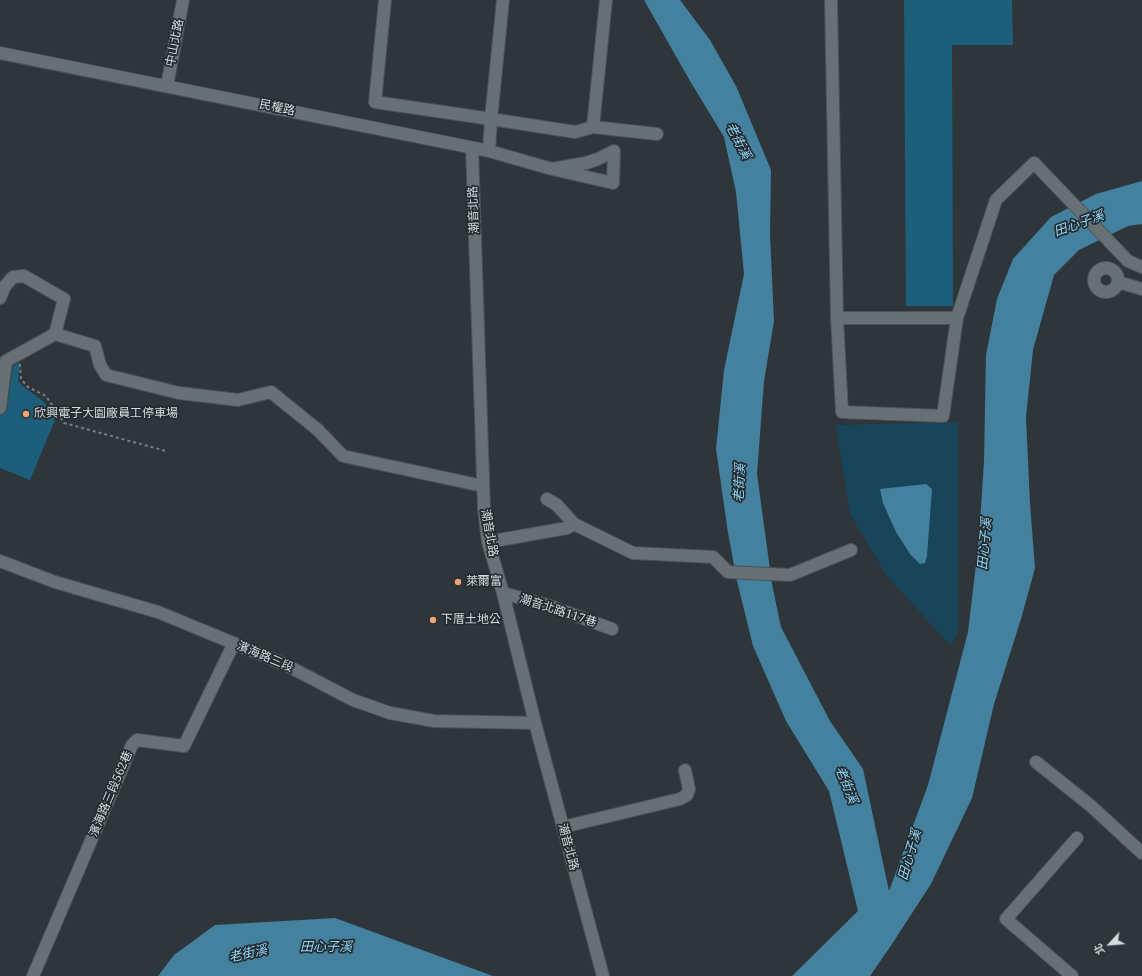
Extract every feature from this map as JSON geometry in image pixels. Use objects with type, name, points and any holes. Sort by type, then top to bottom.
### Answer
[{"type":"street","name":"中山北路","points":[[167,86],[183,0]]},
{"type":"street","points":[[385,0],[375,102],[575,132],[593,127],[657,134]]},
{"type":"street","points":[[489,151],[503,0]]},
{"type":"street","points":[[593,127],[606,0]]},
{"type":"street","points":[[831,0],[837,318],[842,412],[943,416],[957,318],[996,200],[1034,163],[1128,261],[1142,267]]},
{"type":"street","name":"民權路","points":[[0,52],[489,151],[552,170],[613,183],[614,151],[586,163],[552,170]]},
{"type":"street","name":"潮音北路","points":[[472,148],[483,486],[488,542],[503,593],[535,723],[603,976]]},
{"type":"street","points":[[0,298],[5,286],[13,277],[24,276],[64,299],[55,334]]},
{"type":"street","points":[[1118,282],[1142,289]]},
{"type":"street","points":[[837,318],[957,318]]},
{"type":"street","points":[[0,408],[6,361],[55,334],[94,346],[100,365],[106,375],[179,392],[238,400],[271,392],[318,430],[343,456],[483,486]]},
{"type":"street","points":[[547,499],[557,505],[574,524],[633,553],[713,557],[728,572],[790,575],[851,550]]},
{"type":"street","points":[[488,542],[566,528],[574,524]]},
{"type":"street","name":"濱海路三段","points":[[0,561],[55,582],[158,612],[284,664],[353,700],[390,713],[434,721],[535,723]]},
{"type":"street","name":"潮音北路117巷","points":[[503,593],[550,606],[612,629]]},
{"type":"street","name":"濱海路三段562巷","points":[[33,976],[132,745],[137,740],[184,746],[234,643]]},
{"type":"street","points":[[1036,762],[1091,806],[1142,853]]},
{"type":"street","points":[[563,827],[680,799],[687,795],[689,789],[685,770]]},
{"type":"street","points":[[1069,975],[1006,919],[1077,838]]},
{"type":"path","points":[[20,353],[21,379],[28,386],[46,396],[64,423],[166,451]]},
{"type":"shaded area","points":[[958,422],[958,631],[951,646],[887,576],[850,514],[836,425]]},
{"type":"water","name":"老街溪","points":[[644,0],[680,0],[710,40],[736,86],[771,170],[770,234],[774,321],[764,381],[757,474],[772,584],[781,627],[830,721],[863,769],[889,891],[928,785],[968,632],[979,539],[984,461],[986,355],[997,299],[1013,259],[1051,217],[1096,194],[1142,181],[1142,224],[1128,226],[1079,250],[1054,275],[1033,350],[1026,417],[1035,568],[1021,619],[994,704],[972,798],[931,884],[870,976],[792,976],[858,911],[829,791],[786,721],[753,646],[737,581],[728,533],[716,449],[724,370],[744,274],[736,192],[724,137]]},
{"type":"water","points":[[926,484],[932,489],[927,556],[925,563],[920,564],[910,554],[896,532],[883,503],[880,489]]},
{"type":"water","name":"田心子溪","points":[[335,918],[493,976],[158,976],[174,955],[215,925]]},
{"type":"building","points":[[904,0],[1012,0],[1013,45],[952,45],[953,306],[906,306]]},
{"type":"building","name":"欣興電子大園廠員工停車場","points":[[20,362],[18,381],[44,402],[55,420],[30,480],[0,468],[0,415],[6,413],[13,366]]},
{"type":"place","name":"欣興電子大園廠員工停車場","points":[[26,414]]},
{"type":"place","name":"萊爾富","points":[[458,582]]},
{"type":"place","name":"下厝土地公","points":[[433,620]]}]
